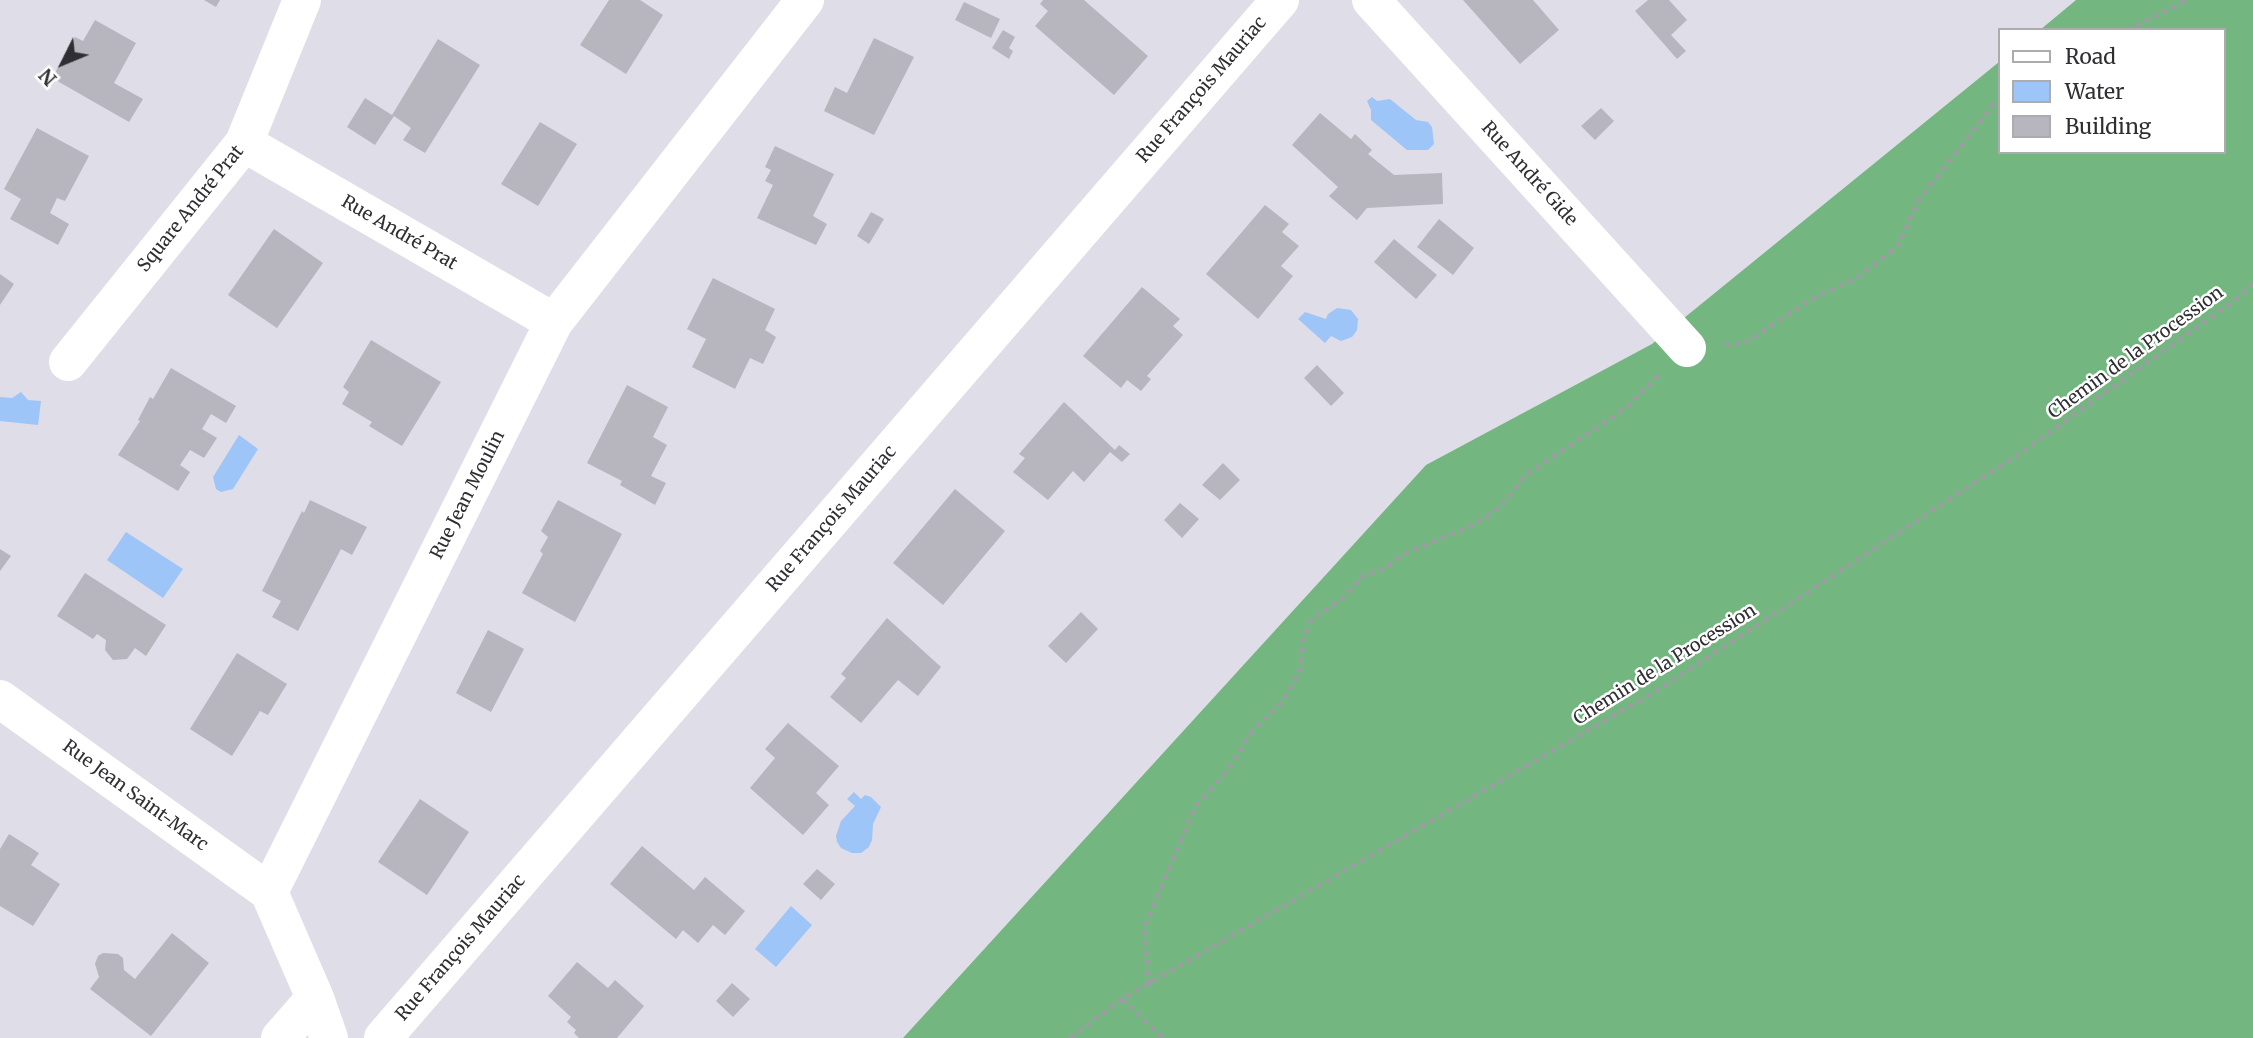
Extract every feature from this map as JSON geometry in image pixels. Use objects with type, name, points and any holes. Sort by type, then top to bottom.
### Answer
[{"type":"street","name":"Square André Prat","points":[[68,362],[244,143],[302,0]]},
{"type":"street","name":"Rue Jean Moulin","points":[[269,892],[554,322],[806,0]]},
{"type":"street","name":"Rue François Mauriac","points":[[383,1038],[1280,0]]},
{"type":"street","name":"Rue André Gide","points":[[1371,0],[1688,348]]},
{"type":"street","name":"Rue André Prat","points":[[244,143],[554,322]]},
{"type":"street","name":"Rue Jean Saint-Marc","points":[[0,699],[269,892]]},
{"type":"street","points":[[269,892],[315,998],[329,1038]]},
{"type":"street","points":[[280,1038],[315,998]]},
{"type":"path","points":[[2131,28],[2188,0]]},
{"type":"path","points":[[1149,985],[1144,928],[1195,807],[1228,770],[1252,730],[1283,701],[1300,671],[1303,640],[1312,619],[1343,598],[1364,575],[1384,569],[1406,553],[1474,525],[1500,506],[1527,475],[1626,408],[1688,348],[1745,343],[1810,300],[1857,278],[1897,247],[1919,200],[1997,102]]},
{"type":"path","name":"Chemin de la Procession","points":[[1070,1038],[1122,999],[1658,690],[2016,456],[2234,301],[2253,284]]},
{"type":"path","points":[[1122,999],[1163,1038]]},
{"type":"green space","points":[[2076,0],[2253,0],[2253,1038],[903,1038],[1426,465],[1652,344],[1997,64],[1997,154],[2225,154],[2225,28],[2042,28]]},
{"type":"water","points":[[1372,97],[1377,101],[1390,99],[1416,120],[1428,122],[1432,127],[1434,144],[1428,150],[1407,150],[1371,120],[1367,101]]},
{"type":"water","points":[[1337,308],[1351,310],[1358,319],[1357,330],[1352,337],[1341,341],[1331,336],[1325,343],[1298,319],[1305,312],[1326,319],[1328,314]]},
{"type":"water","points":[[21,392],[28,400],[41,401],[38,425],[0,421],[0,397],[12,398]]},
{"type":"water","points":[[239,435],[258,449],[233,489],[221,492],[216,489],[213,477]]},
{"type":"water","points":[[126,532],[183,569],[163,598],[107,560]]},
{"type":"water","points":[[854,792],[861,799],[865,795],[871,797],[881,807],[873,824],[869,847],[861,853],[852,853],[841,848],[836,836],[841,821],[855,806],[847,799]]},
{"type":"water","points":[[791,906],[812,925],[776,967],[755,949]]},
{"type":"building","points":[[204,0],[220,0],[216,7]]},
{"type":"building","points":[[609,0],[640,0],[663,15],[626,74],[580,45]]},
{"type":"building","points":[[1043,0],[1084,0],[1148,56],[1114,95],[1035,26],[1048,11],[1040,4]]},
{"type":"building","points":[[1463,0],[1533,0],[1559,30],[1520,64]]},
{"type":"building","points":[[1648,0],[1669,0],[1687,20],[1671,35],[1686,51],[1677,59],[1635,11]]},
{"type":"building","points":[[964,2],[1000,19],[991,38],[955,20]]},
{"type":"building","points":[[95,20],[136,43],[114,83],[143,99],[129,122],[52,78],[75,37],[83,41]]},
{"type":"building","points":[[1003,30],[1015,37],[1009,48],[1013,51],[1009,59],[992,48]]},
{"type":"building","points":[[874,38],[914,57],[874,135],[824,111],[835,87],[847,93]]},
{"type":"building","points":[[438,39],[480,65],[425,153],[403,140],[411,128],[394,116],[375,145],[347,127],[365,98],[392,115]]},
{"type":"building","points":[[1601,108],[1614,121],[1595,140],[1581,126]]},
{"type":"building","points":[[1320,113],[1351,139],[1355,134],[1372,150],[1368,154],[1394,175],[1442,173],[1443,204],[1367,208],[1357,220],[1329,196],[1338,187],[1292,145]]},
{"type":"building","points":[[540,122],[577,144],[538,206],[501,184]]},
{"type":"building","points":[[37,128],[89,156],[65,201],[57,198],[50,213],[69,224],[58,245],[10,219],[21,199],[4,189]]},
{"type":"building","points":[[775,146],[834,174],[813,216],[827,224],[816,245],[757,218],[773,185],[765,181],[771,170],[765,167]]},
{"type":"building","points":[[1265,205],[1289,224],[1282,232],[1299,246],[1281,266],[1293,276],[1258,319],[1206,274]]},
{"type":"building","points":[[871,212],[884,219],[869,244],[857,236]]},
{"type":"building","points":[[1439,219],[1474,248],[1453,275],[1417,247]]},
{"type":"building","points":[[274,229],[323,263],[277,328],[228,295]]},
{"type":"building","points":[[1394,239],[1437,275],[1416,299],[1374,262]]},
{"type":"building","points":[[0,274],[14,284],[0,305]]},
{"type":"building","points":[[713,278],[775,309],[765,330],[776,337],[763,364],[750,358],[735,389],[692,367],[706,339],[687,329]]},
{"type":"building","points":[[1142,287],[1180,319],[1173,326],[1183,335],[1147,376],[1151,379],[1141,391],[1127,380],[1121,388],[1083,356]]},
{"type":"building","points":[[371,340],[441,382],[402,446],[369,426],[372,422],[342,404],[349,392],[343,387]]},
{"type":"building","points":[[1317,365],[1344,393],[1331,406],[1304,378]]},
{"type":"building","points":[[171,368],[236,406],[226,423],[211,414],[202,429],[217,438],[204,458],[190,450],[180,465],[190,472],[178,491],[118,455],[140,421],[138,420],[150,397],[153,399]]},
{"type":"building","points":[[627,385],[668,407],[653,437],[667,445],[651,476],[666,483],[655,505],[620,485],[622,481],[587,463]]},
{"type":"building","points":[[1064,402],[1115,450],[1119,445],[1130,454],[1122,462],[1110,452],[1084,482],[1073,471],[1048,500],[1013,472],[1025,458],[1019,454]]},
{"type":"building","points":[[1223,463],[1240,480],[1220,500],[1202,485]]},
{"type":"building","points":[[955,489],[1005,531],[943,605],[893,563]]},
{"type":"building","points":[[310,500],[367,527],[352,555],[341,549],[298,631],[272,617],[281,601],[262,591]]},
{"type":"building","points":[[558,500],[622,534],[575,622],[522,593],[543,554],[540,551],[548,537],[541,531]]},
{"type":"building","points":[[1180,503],[1199,519],[1182,538],[1164,520]]},
{"type":"building","points":[[0,549],[11,556],[0,571]]},
{"type":"building","points":[[85,573],[166,625],[146,656],[135,648],[127,659],[113,660],[105,650],[106,640],[97,634],[93,639],[57,616]]},
{"type":"building","points":[[1081,612],[1098,629],[1066,663],[1048,646]]},
{"type":"building","points":[[887,618],[941,667],[918,696],[898,680],[861,723],[830,697],[846,678],[841,674]]},
{"type":"building","points":[[488,630],[524,649],[491,712],[456,693]]},
{"type":"building","points":[[237,653],[287,684],[268,715],[260,711],[232,756],[190,729]]},
{"type":"building","points":[[788,723],[839,766],[816,793],[829,805],[803,835],[750,788],[775,758],[765,749]]},
{"type":"building","points":[[420,799],[469,832],[427,895],[378,862]]},
{"type":"building","points":[[9,834],[39,853],[31,865],[60,884],[33,926],[0,906],[0,849]]},
{"type":"building","points":[[642,846],[694,890],[705,877],[745,911],[725,935],[713,925],[698,943],[683,930],[676,939],[610,884]]},
{"type":"building","points":[[817,869],[835,884],[821,900],[803,884]]},
{"type":"building","points":[[172,933],[209,963],[151,1036],[90,989],[99,977],[95,964],[98,956],[103,953],[118,954],[123,958],[124,970],[135,979]]},
{"type":"building","points":[[577,962],[608,988],[615,980],[644,1006],[617,1038],[579,1038],[574,1033],[576,1030],[567,1022],[571,1017],[548,996]]},
{"type":"building","points":[[732,983],[750,999],[733,1017],[716,1001]]}]
